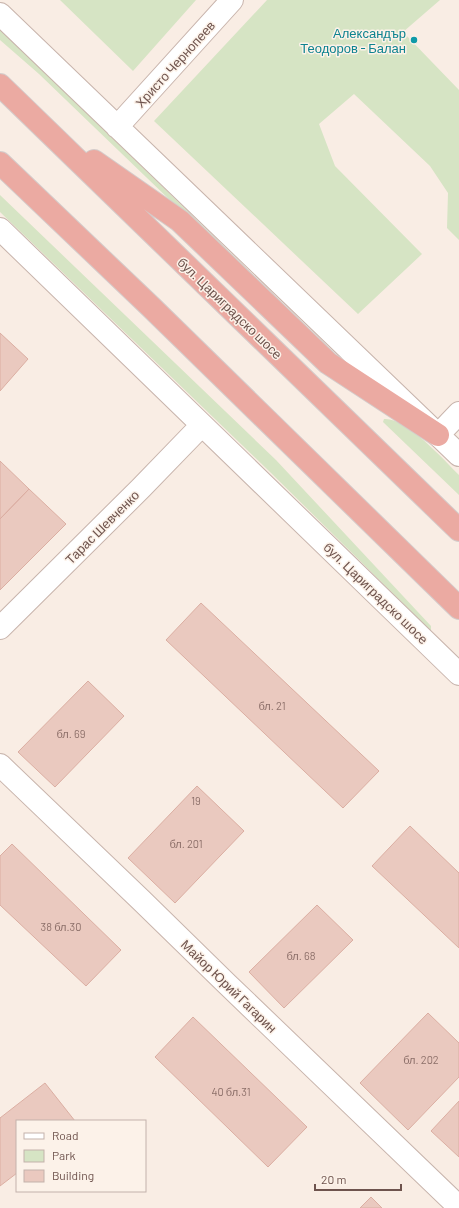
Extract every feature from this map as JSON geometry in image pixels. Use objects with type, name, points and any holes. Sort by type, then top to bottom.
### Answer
[{"type":"highway","name":"бул. Цариградско шосе","points":[[0,85],[459,530]]},
{"type":"highway","points":[[40,124],[180,221],[328,363],[438,435]]},
{"type":"highway","points":[[0,163],[151,307],[459,608]]},
{"type":"street","name":"Христо Чернопеев","points":[[117,128],[232,0]]},
{"type":"street","points":[[0,14],[459,455]]},
{"type":"street","name":"бул. Цариградско шосе","points":[[0,229],[459,674]]},
{"type":"street","points":[[438,435],[459,413]]},
{"type":"street","name":"Тарас Шевченко","points":[[0,628],[202,425]]},
{"type":"street","name":"Майор Юрий Гагарин","points":[[0,765],[136,894],[204,962],[459,1207]]},
{"type":"green space","points":[[60,0],[196,0],[133,71]]},
{"type":"green space","points":[[267,0],[440,0],[403,32],[459,90],[459,240],[447,228],[448,193],[430,166],[354,94],[319,124],[335,166],[422,254],[358,314],[154,121]]},
{"type":"green space","points":[[0,29],[336,355],[336,358],[334,358],[39,74],[0,40]]},
{"type":"green space","points":[[0,195],[276,460],[431,626],[431,631],[270,472],[0,212]]},
{"type":"green space","points":[[384,419],[393,420],[413,432],[459,475],[459,495],[383,422]]},
{"type":"building","points":[[0,333],[28,359],[0,391]]},
{"type":"building","points":[[0,461],[29,489],[0,519]]},
{"type":"building","points":[[29,489],[66,524],[0,590],[0,519]]},
{"type":"building","points":[[201,603],[379,771],[343,808],[166,640]]},
{"type":"building","points":[[88,681],[124,716],[55,787],[18,752]]},
{"type":"building","points":[[197,786],[244,831],[175,903],[128,858]]},
{"type":"building","points":[[410,826],[459,873],[459,948],[372,866]]},
{"type":"building","points":[[12,844],[121,950],[86,986],[0,905],[0,856]]},
{"type":"building","points":[[317,905],[353,940],[284,1008],[249,972]]},
{"type":"building","points":[[428,1013],[459,1043],[459,1077],[408,1130],[360,1083]]},
{"type":"building","points":[[193,1017],[307,1127],[268,1167],[155,1057]]},
{"type":"building","points":[[45,1083],[74,1120],[16,1120],[16,1174],[0,1186],[0,1118]]},
{"type":"building","points":[[459,1101],[459,1157],[431,1131]]},
{"type":"building","points":[[371,1197],[382,1208],[360,1208]]},
{"type":"place","name":"Александър Теодоров - Балан","points":[[414,40]]}]
